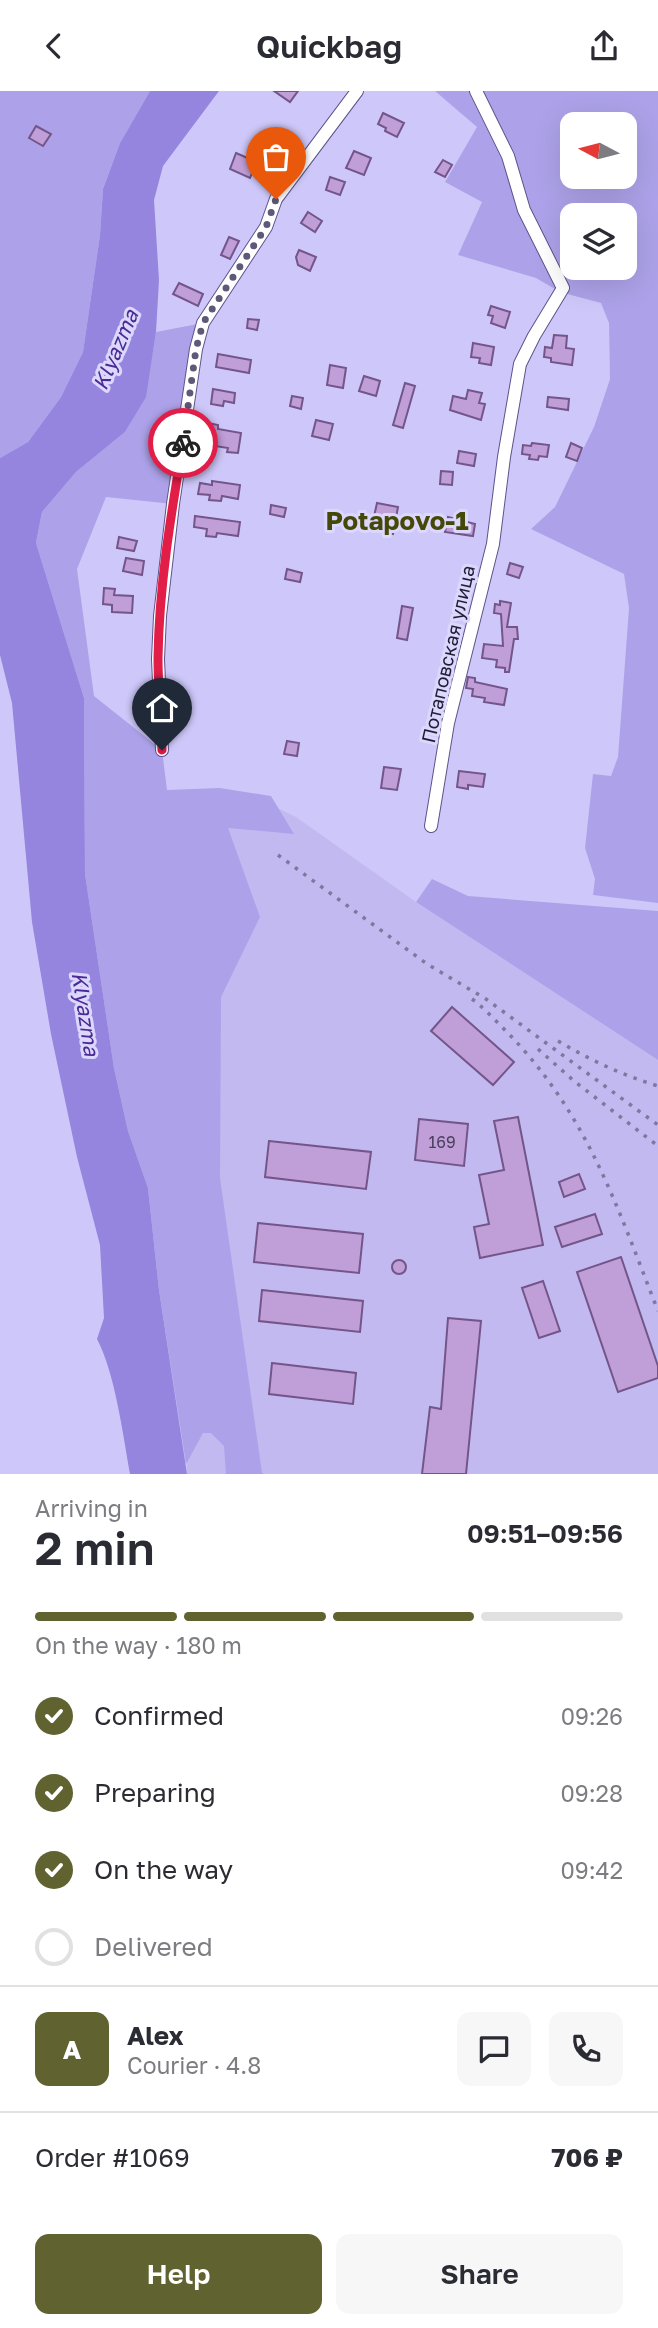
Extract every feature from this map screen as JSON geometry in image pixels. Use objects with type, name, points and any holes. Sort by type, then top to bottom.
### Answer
[{"type":"street","points":[[162,750],[158,659],[160,616],[173,504],[196,349],[203,323],[266,227],[276,199],[357,91]]},
{"type":"street","name":"Потаповская улица","points":[[431,826],[449,723],[493,544],[503,457],[520,364],[563,288],[524,210],[508,156],[476,91]]},
{"type":"shaded area","points":[[0,91],[150,91],[120,143],[103,189],[100,235],[83,352],[61,397],[28,442],[0,458]]},
{"type":"shaded area","points":[[435,91],[658,91],[658,903],[593,895],[595,879],[585,848],[593,774],[611,776],[618,757],[629,608],[624,574],[531,529],[555,507],[594,427],[610,379],[609,323],[601,303],[560,292],[536,278],[458,255],[482,202],[445,182],[477,127]]},
{"type":"shaded area","points":[[203,323],[173,504],[106,497],[77,569],[94,696],[162,750],[167,790],[220,788],[271,796],[294,834],[228,828],[260,917],[221,997],[220,1178],[264,1474],[226,1474],[224,1446],[211,1433],[203,1433],[186,1464],[159,1290],[148,1188],[128,1131],[114,1068],[85,874],[84,698],[36,543],[42,512],[76,472],[125,432],[145,397],[156,332]]},
{"type":"shaded area","points":[[189,792],[249,794],[296,817],[416,902],[658,1060],[658,1474],[187,1474]]},
{"type":"shaded area","points":[[432,879],[468,896],[658,911],[658,1060],[416,902]]},
{"type":"water","name":"Klyazma","points":[[150,91],[219,91],[163,166],[154,200],[159,280],[156,332],[146,397],[125,432],[76,472],[42,512],[36,543],[84,698],[85,874],[114,1068],[128,1131],[148,1188],[159,1290],[187,1474],[130,1474],[114,1386],[97,1339],[104,1318],[100,1245],[77,1157],[51,1034],[32,922],[12,703],[0,655],[0,458],[28,442],[61,397],[83,352],[100,235],[103,189],[120,143]]},
{"type":"building","points":[[274,91],[298,91],[290,102]]},
{"type":"building","points":[[383,113],[404,123],[397,137],[378,124]]},
{"type":"building","points":[[36,126],[51,134],[43,146],[29,138]]},
{"type":"building","points":[[354,151],[371,158],[364,175],[346,168]]},
{"type":"building","points":[[236,153],[257,162],[250,178],[230,169]]},
{"type":"building","points":[[443,160],[452,165],[445,177],[435,172]]},
{"type":"building","points":[[330,177],[345,182],[340,195],[326,190]]},
{"type":"building","points":[[308,212],[322,221],[315,232],[301,223]]},
{"type":"building","points":[[229,237],[239,241],[230,259],[221,255]]},
{"type":"building","points":[[299,250],[316,257],[310,271],[298,265],[296,257]]},
{"type":"building","points":[[179,283],[203,294],[198,306],[173,294]]},
{"type":"building","points":[[491,306],[510,312],[505,328],[491,323],[493,316],[488,315]]},
{"type":"building","points":[[248,319],[259,320],[257,330],[247,328]]},
{"type":"building","points":[[554,335],[567,336],[566,348],[574,349],[572,365],[551,362],[551,358],[544,357],[545,347],[552,348]]},
{"type":"building","points":[[473,343],[494,347],[491,365],[479,363],[480,358],[471,357]]},
{"type":"building","points":[[218,354],[251,360],[249,373],[216,367]]},
{"type":"building","points":[[330,365],[346,368],[343,388],[327,385]]},
{"type":"building","points":[[364,376],[380,381],[376,396],[359,391]]},
{"type":"building","points":[[405,383],[415,386],[403,428],[393,425]]},
{"type":"building","points":[[213,389],[235,393],[234,403],[224,401],[223,406],[211,404]]},
{"type":"building","points":[[468,390],[482,393],[479,403],[485,404],[481,420],[450,410],[453,396],[466,399]]},
{"type":"building","points":[[292,396],[303,398],[301,409],[290,406]]},
{"type":"building","points":[[548,397],[569,399],[568,410],[547,407]]},
{"type":"building","points":[[316,420],[333,424],[329,440],[312,436]]},
{"type":"building","points":[[208,423],[218,425],[218,429],[241,433],[238,453],[227,452],[228,448],[215,446],[216,442],[205,440]]},
{"type":"building","points":[[532,443],[549,445],[547,457],[529,459],[530,455],[522,454],[523,445],[531,446]]},
{"type":"building","points":[[571,443],[582,448],[577,461],[566,457]]},
{"type":"building","points":[[459,451],[476,454],[474,466],[457,463]]},
{"type":"building","points":[[441,471],[453,472],[452,485],[440,484]]},
{"type":"building","points":[[212,481],[240,485],[238,499],[222,496],[221,501],[209,500],[210,495],[198,494],[200,483],[212,485]]},
{"type":"building","points":[[377,503],[398,507],[393,534],[371,530]]},
{"type":"building","points":[[271,505],[286,508],[284,517],[270,514]]},
{"type":"building","points":[[195,516],[240,522],[238,536],[217,533],[216,537],[206,536],[207,529],[194,527]]},
{"type":"building","points":[[448,517],[475,524],[473,536],[445,532]]},
{"type":"building","points":[[119,537],[137,541],[134,551],[117,548]]},
{"type":"building","points":[[126,558],[144,561],[142,575],[123,571]]},
{"type":"building","points":[[510,563],[523,567],[519,578],[507,574]]},
{"type":"building","points":[[287,569],[302,573],[300,582],[285,579]]},
{"type":"building","points":[[104,588],[115,589],[114,595],[133,596],[132,613],[112,612],[112,605],[103,604]]},
{"type":"building","points":[[500,601],[511,603],[507,627],[517,627],[518,639],[514,639],[509,672],[505,672],[505,668],[496,667],[497,660],[482,658],[484,644],[503,646],[501,614],[494,613],[495,604],[500,605]]},
{"type":"building","points":[[402,606],[413,608],[407,640],[397,638]]},
{"type":"building","points":[[468,677],[475,678],[475,682],[507,689],[504,705],[484,702],[485,698],[472,696],[473,689],[466,688]]},
{"type":"building","points":[[287,741],[299,743],[297,756],[284,754]]},
{"type":"building","points":[[384,767],[401,769],[397,790],[381,788]]},
{"type":"building","points":[[459,771],[485,774],[483,787],[457,787]]},
{"type":"building","points":[[452,1007],[514,1062],[493,1085],[431,1031]]},
{"type":"building","points":[[518,1117],[543,1245],[480,1258],[474,1227],[489,1224],[479,1175],[504,1170],[494,1121]]},
{"type":"building","points":[[419,1119],[468,1124],[464,1166],[415,1160]]},
{"type":"building","points":[[269,1141],[371,1152],[366,1189],[265,1177]]},
{"type":"building","points":[[579,1174],[585,1189],[564,1197],[559,1182]]},
{"type":"building","points":[[595,1214],[602,1234],[562,1247],[555,1227]]},
{"type":"building","points":[[258,1223],[363,1234],[359,1273],[254,1262]]},
{"type":"building","points":[[621,1257],[658,1366],[658,1378],[618,1392],[577,1272]]},
{"type":"building","points":[[396,1260],[402,1260],[406,1267],[402,1274],[396,1274],[392,1270],[392,1264]]},
{"type":"building","points":[[543,1281],[560,1331],[539,1338],[522,1288]]},
{"type":"building","points":[[262,1290],[363,1301],[360,1332],[259,1321]]},
{"type":"building","points":[[448,1318],[481,1321],[466,1474],[422,1474],[430,1407],[441,1409]]},
{"type":"building","points":[[272,1363],[356,1373],[353,1404],[269,1394]]},
{"type":"railway","points":[[278,855],[427,964],[486,999],[658,1125]]},
{"type":"railway","points":[[472,999],[532,1060],[578,1126],[613,1197],[658,1311]]},
{"type":"railway","points":[[558,1041],[606,1067],[658,1086]]},
{"type":"railway","points":[[538,1049],[574,1081],[658,1146]]},
{"type":"way so far","points":[[183,443],[196,349],[203,323],[266,227],[276,199]]},
{"type":"district","name":"Potapovo-1","points":[[397,521]]},
{"type":"route","points":[[162,750],[158,659],[160,616],[183,443]]}]
